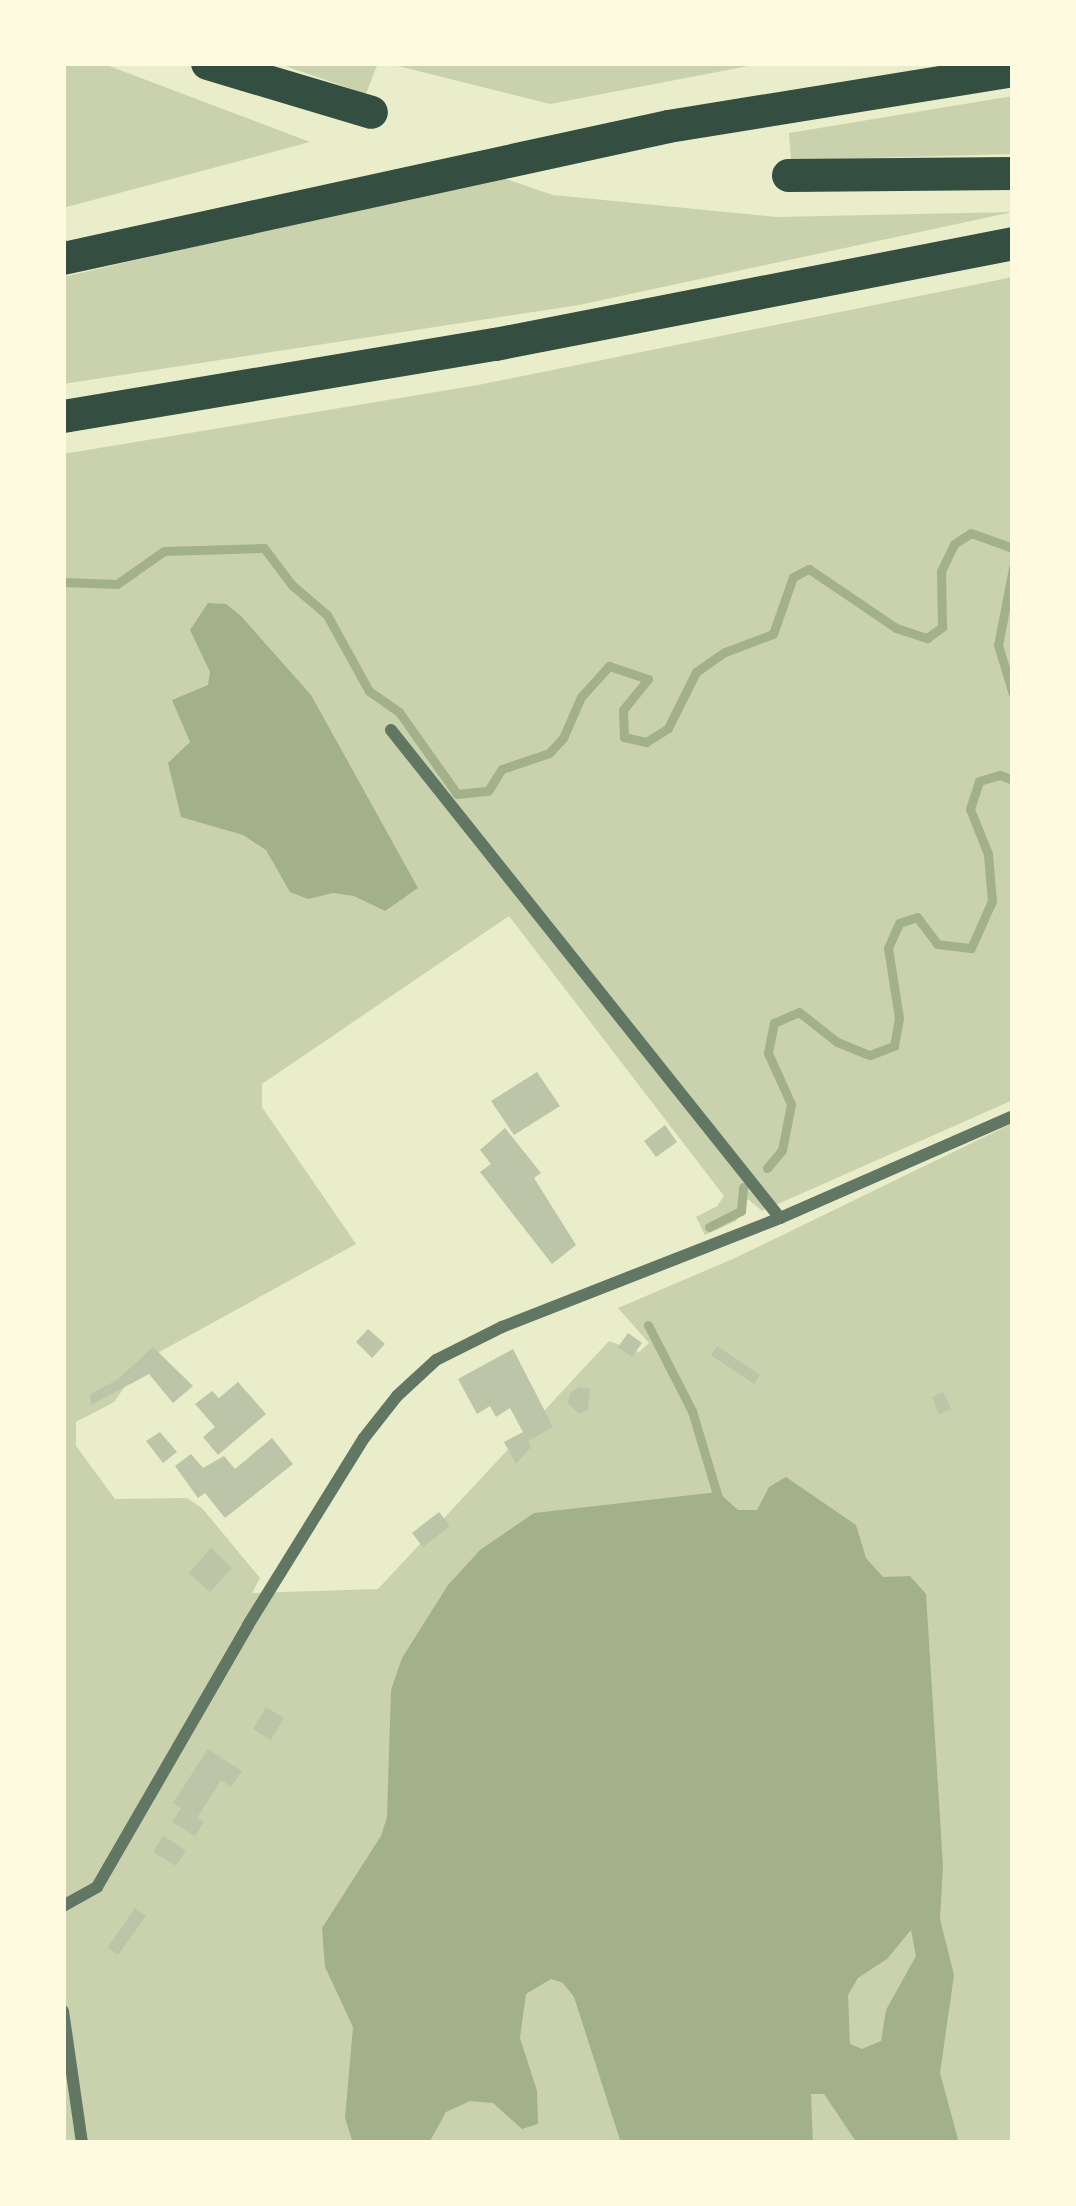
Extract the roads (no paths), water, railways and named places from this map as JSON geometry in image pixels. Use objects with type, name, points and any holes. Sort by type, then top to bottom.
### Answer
[{"type":"highway","points":[[207,63],[371,112]]},
{"type":"highway","points":[[63,258],[461,167],[668,126],[1013,70]]},
{"type":"highway","points":[[788,175],[1013,173]]},
{"type":"highway","points":[[63,416],[494,344],[1013,243]]},
{"type":"street","points":[[391,730],[780,1218]]},
{"type":"street","points":[[63,1906],[97,1887],[110,1868],[248,1625],[397,1396],[436,1360],[502,1327],[780,1218],[1013,1116]]},
{"type":"street","points":[[63,2011],[82,2143]]},
{"type":"waterway","points":[[63,582],[117,584],[164,551],[264,548],[292,585],[327,615],[369,691],[399,712],[457,794],[488,791],[502,769],[549,753],[563,738],[581,697],[609,666],[648,679],[623,710],[624,737],[646,742],[668,728],[696,672],[725,652],[773,634],[793,577],[809,569],[896,628],[927,638],[942,627],[941,571],[954,544],[971,533],[1013,548]]},
{"type":"waterway","points":[[1013,568],[998,645],[1013,694]]},
{"type":"waterway","points":[[767,1168],[782,1150],[791,1104],[768,1053],[774,1023],[799,1012],[837,1042],[870,1055],[894,1046],[899,1018],[888,948],[899,923],[917,917],[937,944],[971,948],[992,901],[988,854],[970,809],[979,781],[1000,775],[1013,780]]},
{"type":"waterway","points":[[709,1227],[741,1211],[743,1187]]},
{"type":"waterway","points":[[648,1325],[692,1411],[719,1501]]}]
